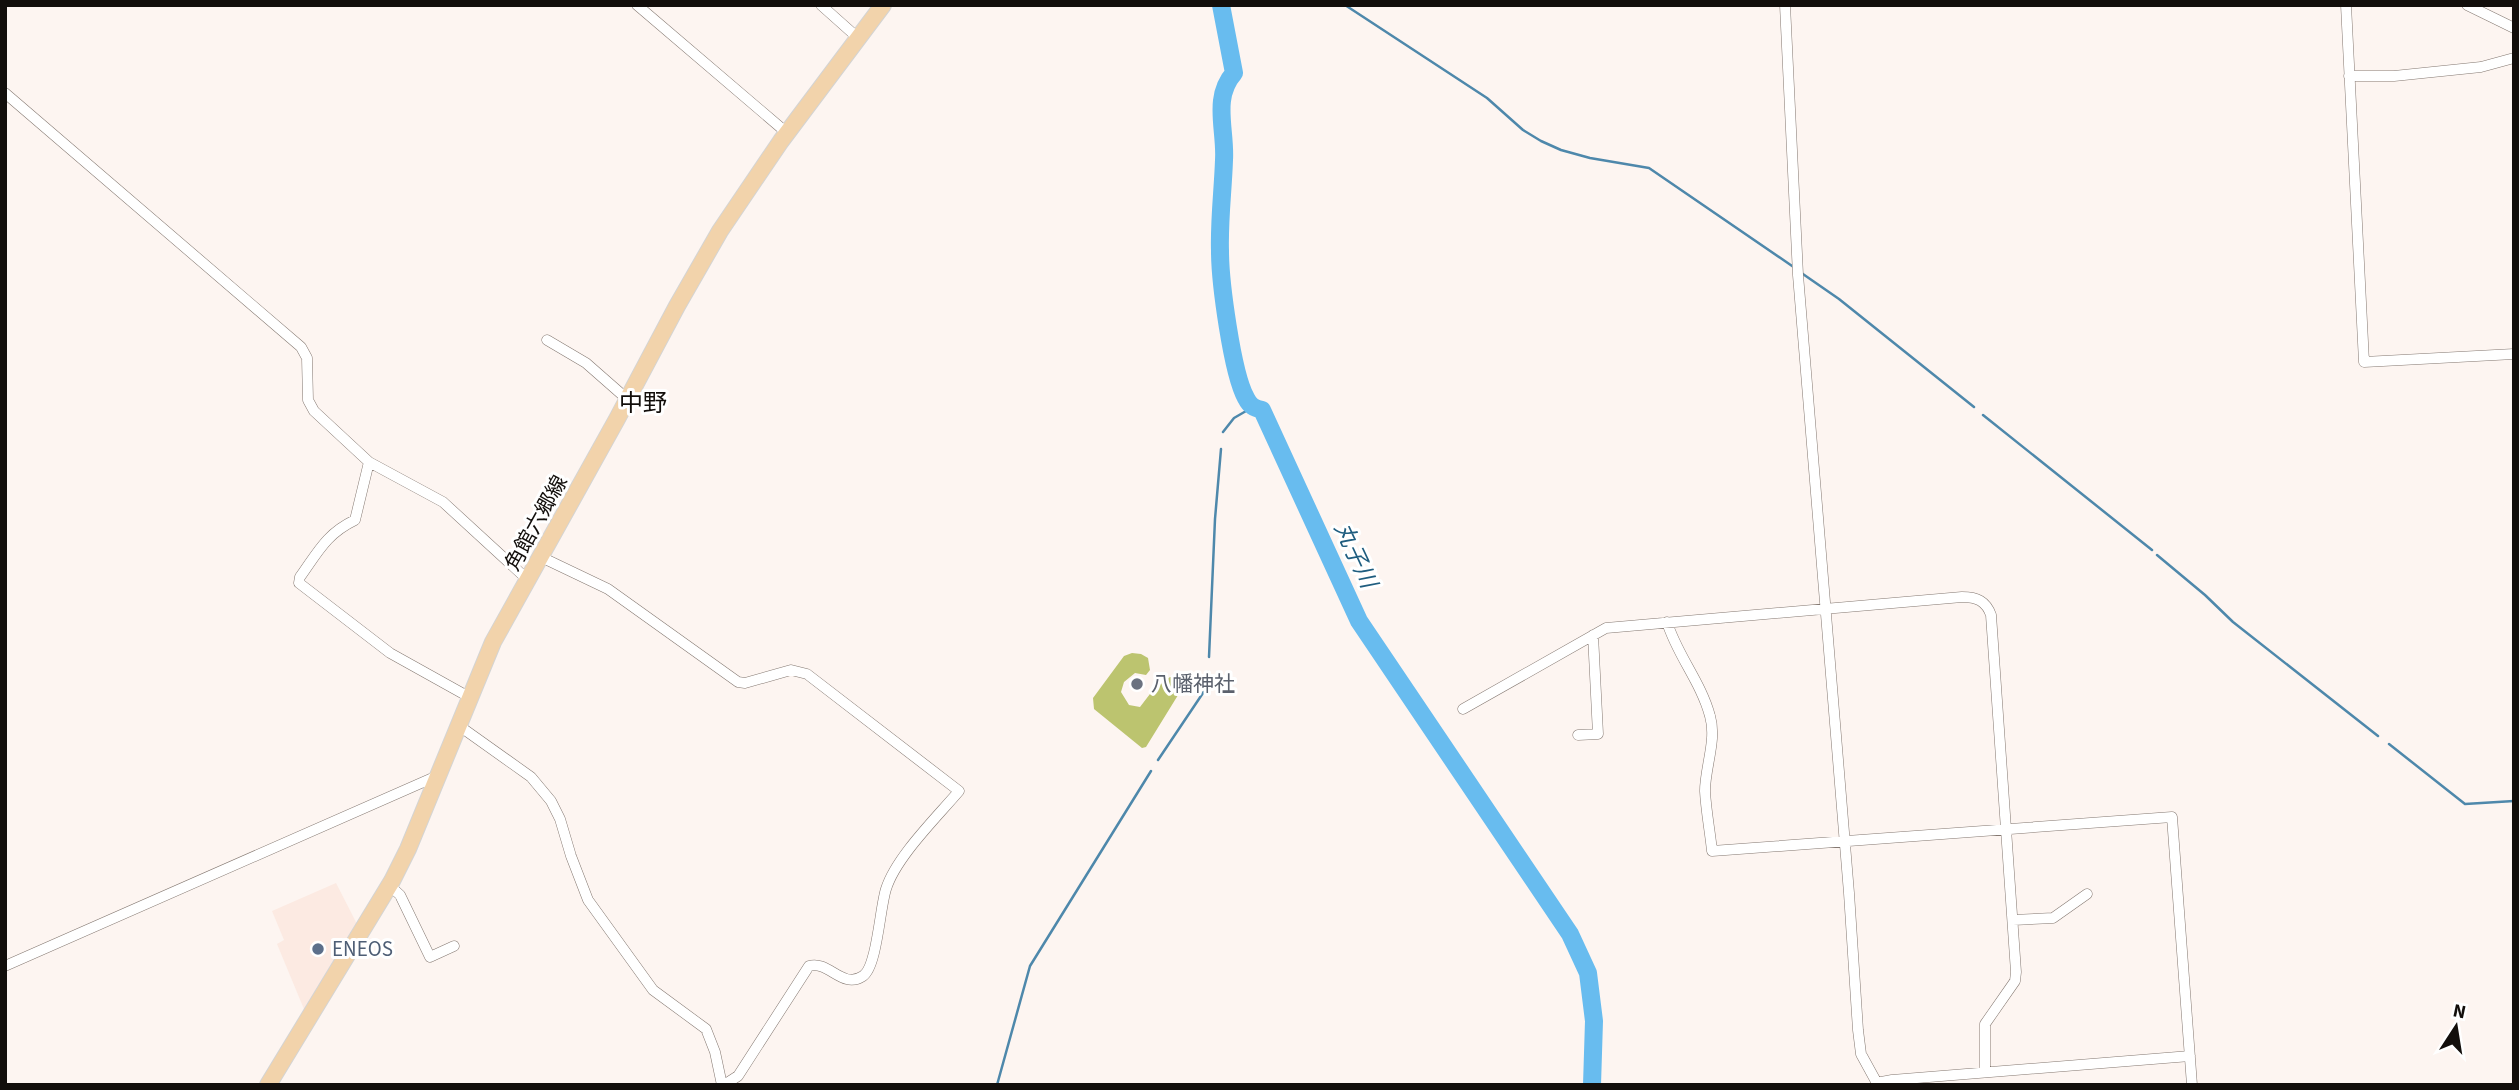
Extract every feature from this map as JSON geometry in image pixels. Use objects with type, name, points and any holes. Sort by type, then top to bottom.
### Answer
[{"type":"main road","name":"角館六郷線","points":[[268,1085],[408,849],[493,642],[628,400],[677,306],[720,231],[787,133],[883,5]]},
{"type":"street","points":[[637,5],[787,133]]},
{"type":"street","points":[[821,5],[858,38]]},
{"type":"street","points":[[1786,5],[1798,275],[1861,1054],[1877,1084],[1892,1080],[2190,1056]]},
{"type":"street","points":[[2346,5],[2364,362],[2514,355]]},
{"type":"street","points":[[2467,5],[2514,28]]},
{"type":"street","points":[[2349,76],[2394,76],[2481,67],[2514,58]]},
{"type":"street","points":[[5,93],[301,347],[307,358],[308,400],[314,411],[369,462],[443,502],[528,580]]},
{"type":"street","points":[[547,340],[586,363],[628,400]]},
{"type":"street","points":[[369,462],[355,520],[337,528],[330,535],[300,576],[299,583],[390,653],[469,697]]},
{"type":"street","points":[[458,725],[531,777],[551,801],[560,819],[588,900],[653,990],[706,1030],[715,1052],[723,1085],[738,1076],[809,966],[821,966],[850,981],[865,976],[871,967],[881,909],[891,874],[959,791],[807,674],[791,670],[757,680],[738,682],[608,589],[541,557]]},
{"type":"street","points":[[1463,709],[1606,628],[1962,597],[1971,597],[1984,603],[1991,615],[2015,981],[1985,1024],[1986,1072]]},
{"type":"street","points":[[1667,622],[1672,638],[1701,692],[1713,728],[1705,792],[1712,851],[2172,817],[2192,1085]]},
{"type":"street","points":[[1578,735],[1598,734],[1593,635]]},
{"type":"street","points":[[5,966],[437,776]]},
{"type":"street","points":[[389,885],[400,895],[430,957],[454,946]]},
{"type":"street","points":[[2013,920],[2053,918],[2087,894]]},
{"type":"shaded area","points":[[336,883],[358,926],[306,1014],[277,944],[284,940],[272,911]]},
{"type":"green space","points":[[1132,653],[1148,658],[1150,670],[1146,675],[1135,673],[1124,682],[1121,692],[1129,705],[1140,707],[1153,690],[1170,677],[1178,678],[1183,687],[1146,747],[1142,748],[1094,709],[1093,698],[1124,656]]},
{"type":"waterway","name":"丸子川","points":[[1221,5],[1234,73],[1223,93],[1222,104],[1224,171],[1220,228],[1221,265],[1228,326],[1241,386],[1249,403],[1262,410],[1359,621],[1570,934],[1588,973],[1594,1021],[1592,1085]]},
{"type":"waterway","points":[[1345,5],[1487,98],[1523,130],[1541,141],[1590,158],[1649,168],[1795,268]]},
{"type":"waterway","points":[[1800,272],[1839,299],[1974,407]]},
{"type":"waterway","points":[[1223,432],[1234,418],[1253,407]]},
{"type":"waterway","points":[[1983,415],[2152,550]]},
{"type":"waterway","points":[[1209,657],[1221,449]]},
{"type":"waterway","points":[[2157,555],[2233,622],[2378,736]]},
{"type":"waterway","points":[[1158,760],[1207,687],[1208,672]]},
{"type":"waterway","points":[[2389,744],[2465,804],[2514,801]]},
{"type":"waterway","points":[[997,1085],[1030,966],[1151,771]]},
{"type":"place","name":"八幡神社","points":[[1137,684]]},
{"type":"place","name":"ENEOS","points":[[318,949]]},
{"type":"district","name":"中野","points":[[643,403]]}]
